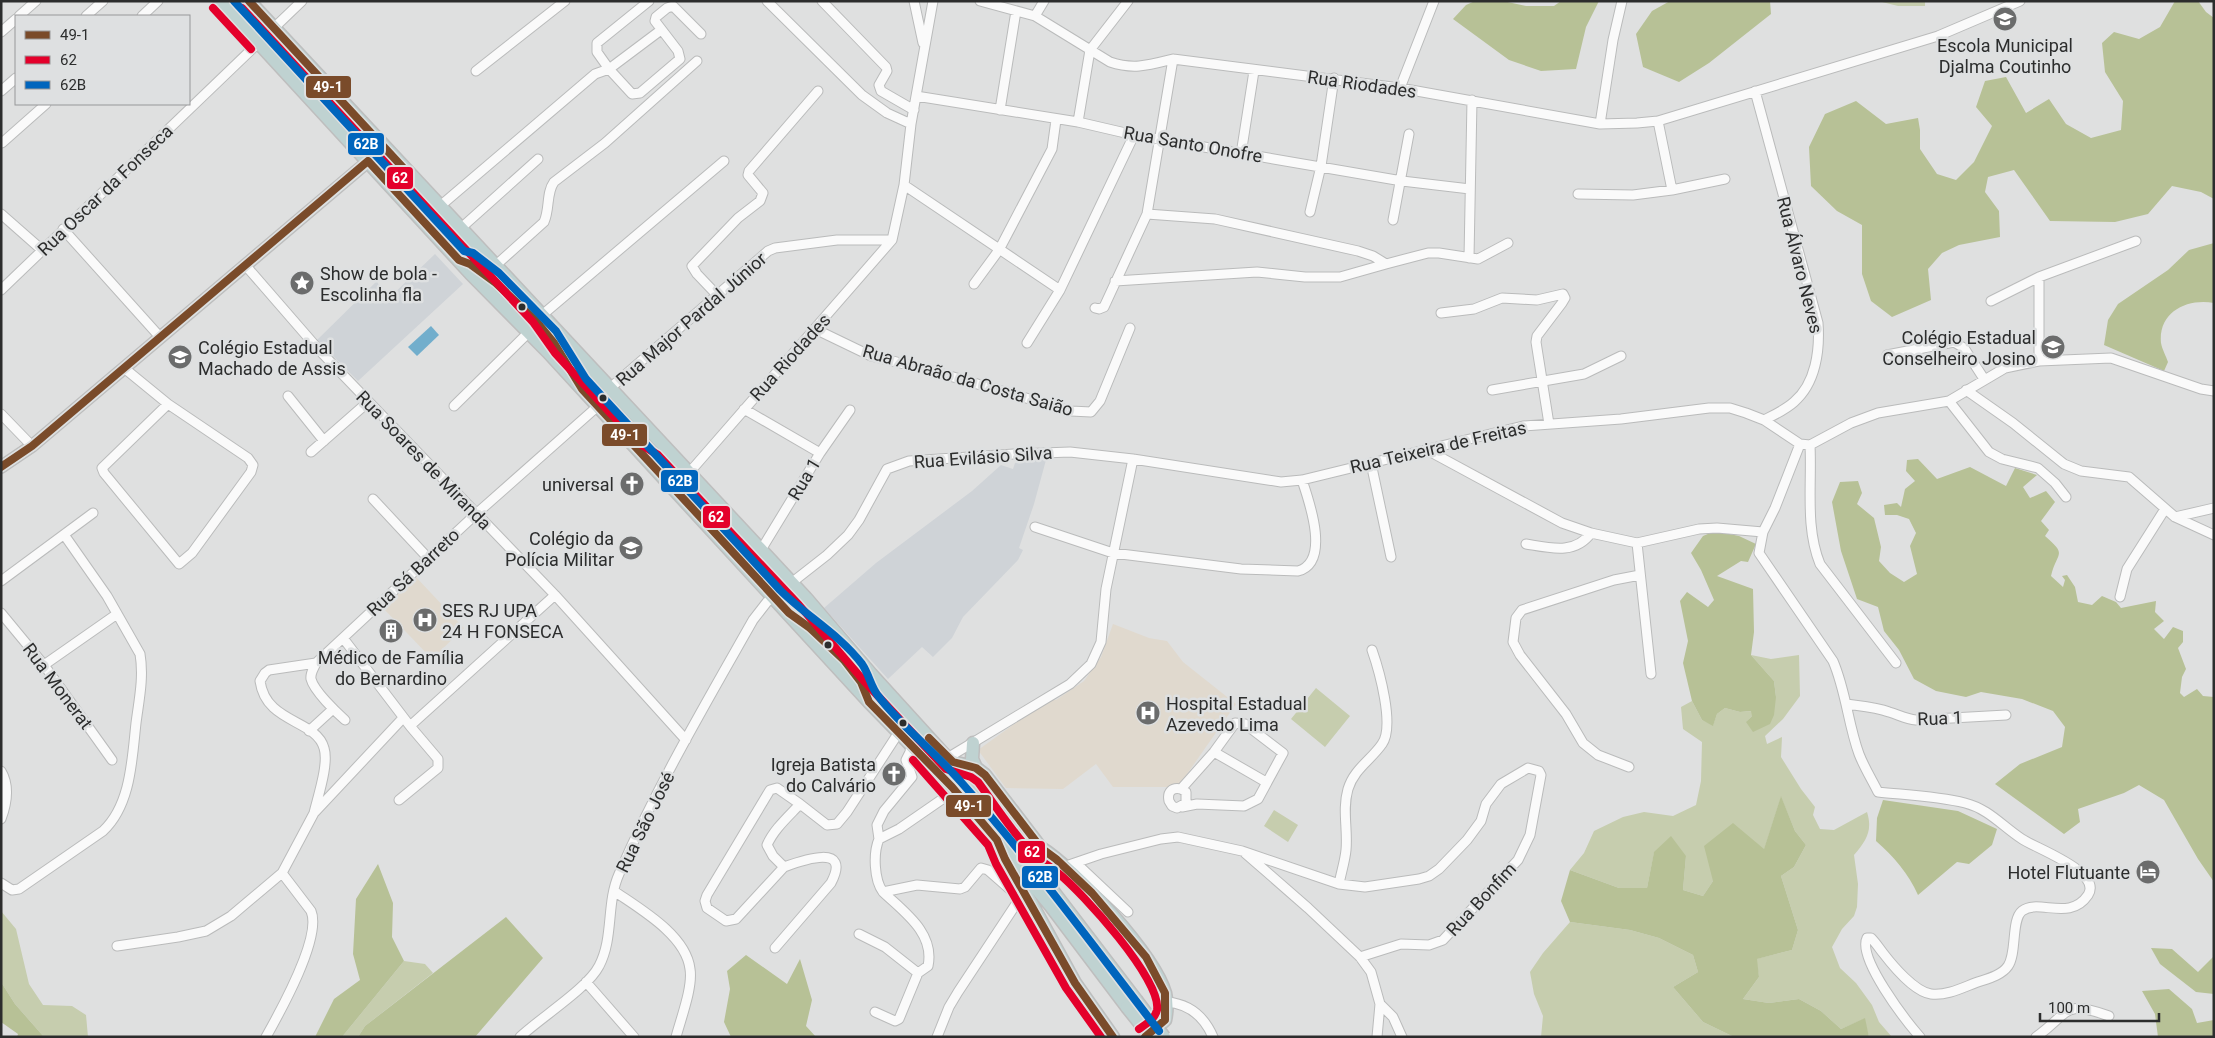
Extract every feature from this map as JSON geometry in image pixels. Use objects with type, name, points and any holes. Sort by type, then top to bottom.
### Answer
[{"type":"highway","points":[[220,1],[474,276],[598,406],[899,732],[910,748],[952,786],[1131,1004],[1164,1037]]},
{"type":"highway","points":[[249,1],[688,474],[761,550],[950,760],[1048,887],[1131,1004],[1151,1037]]},
{"type":"highway","points":[[974,743],[972,759],[976,768]]},
{"type":"highway","points":[[950,760],[976,768],[985,775],[1041,848],[1071,864],[1142,952],[1160,981],[1167,1002],[1165,1020],[1146,1037]]},
{"type":"highway","points":[[997,840],[1025,899],[1075,983],[1113,1037]]},
{"type":"highway","points":[[1041,848],[1048,887]]},
{"type":"main road","points":[[1,468],[32,446],[385,147]]},
{"type":"street","points":[[20,15],[36,1]]},
{"type":"street","points":[[87,15],[103,1]]},
{"type":"street","points":[[143,15],[158,1]]},
{"type":"street","name":"Rua Oscar da Fonseca","points":[[1,290],[302,1]]},
{"type":"street","points":[[476,71],[565,1]]},
{"type":"street","points":[[649,1],[596,43],[597,52],[609,69],[632,94],[640,93],[680,59],[678,50],[661,30],[655,19],[667,8],[673,6],[701,34]]},
{"type":"street","points":[[822,1],[886,68],[887,71],[879,85],[881,91],[914,110]]},
{"type":"street","points":[[914,1],[924,48]]},
{"type":"street","points":[[892,240],[904,186],[911,124],[933,1]]},
{"type":"street","name":"Rua Riodades","points":[[980,1],[1035,16],[1110,62],[1124,66],[1138,67],[1173,59],[1334,78],[1472,100],[1600,124],[1658,121],[1754,90],[1938,36],[2020,1]]},
{"type":"street","points":[[1035,16],[1044,1]]},
{"type":"street","points":[[1078,122],[1090,50],[1128,1]]},
{"type":"street","points":[[1400,88],[1434,1]]},
{"type":"street","points":[[1600,124],[1613,40],[1622,1]]},
{"type":"street","points":[[771,2],[862,95],[887,113],[911,124]]},
{"type":"street","points":[[1000,110],[1016,11]]},
{"type":"street","points":[[1,32],[15,20]]},
{"type":"street","points":[[439,207],[595,74],[609,69],[661,30]]},
{"type":"street","points":[[1096,308],[1104,307],[1146,214],[1173,59]]},
{"type":"street","points":[[495,266],[544,222],[548,213],[550,189],[554,182],[605,143],[697,61]]},
{"type":"street","points":[[1241,154],[1254,70]]},
{"type":"street","points":[[1310,212],[1321,166],[1334,78]]},
{"type":"street","points":[[1,91],[15,79]]},
{"type":"street","name":"Rua Álvaro Neves","points":[[1754,90],[1818,323],[1819,338],[1814,367],[1803,393],[1794,403],[1764,420]]},
{"type":"street","points":[[717,295],[692,266],[738,218],[760,201],[763,193],[748,175],[748,171],[818,91]]},
{"type":"street","name":"Rua Santo Onofre","points":[[916,96],[1056,120],[1078,122],[1134,135],[1241,154],[1402,181],[1470,189]]},
{"type":"street","points":[[1469,258],[1472,100]]},
{"type":"street","points":[[2,143],[45,105]]},
{"type":"street","points":[[974,284],[999,250],[1052,149],[1056,120]]},
{"type":"street","points":[[1658,121],[1672,190]]},
{"type":"street","points":[[1393,220],[1402,181],[1409,134]]},
{"type":"street","points":[[1026,343],[1060,290],[1134,135]]},
{"type":"street","points":[[460,229],[538,160]]},
{"type":"street","points":[[541,316],[724,161]]},
{"type":"street","points":[[1578,194],[1633,194],[1672,190],[1725,179]]},
{"type":"street","points":[[904,186],[1060,290]]},
{"type":"street","points":[[1,214],[42,250]]},
{"type":"street","points":[[1146,214],[1215,219],[1358,251],[1373,256],[1386,264]]},
{"type":"street","points":[[63,229],[160,337]]},
{"type":"street","name":"Rua Major Pardal Júnior","points":[[609,389],[768,251],[775,248],[837,240],[892,240]]},
{"type":"street","name":"Rua Riodades","points":[[688,474],[892,240]]},
{"type":"street","points":[[1991,301],[2039,277],[2136,242]]},
{"type":"street","points":[[1115,281],[1257,272],[1305,278],[1340,277],[1428,253],[1451,254],[1469,258],[1483,257],[1508,243]]},
{"type":"street","name":"Rua Soares de Miranda","points":[[246,266],[319,350],[555,595],[686,740]]},
{"type":"street","points":[[2039,277],[2039,361]]},
{"type":"street","points":[[1441,312],[1474,309],[1502,298],[1537,300],[1563,294],[1565,298],[1537,336],[1536,342],[1549,424]]},
{"type":"street","name":"Rua Abraão da Costa Saião","points":[[815,329],[871,356],[922,368],[1071,411],[1085,413],[1091,412],[1100,401],[1130,328]]},
{"type":"street","points":[[454,406],[529,332]]},
{"type":"street","points":[[1887,356],[1954,342],[1964,348],[1984,379]]},
{"type":"street","points":[[1492,390],[1584,374],[1621,356]]},
{"type":"street","points":[[1896,663],[1820,564],[1814,549],[1810,528],[1810,445],[1850,423],[1878,413],[1949,400],[2005,368],[2039,361],[2111,358],[2200,389],[2214,391]]},
{"type":"street","points":[[124,368],[168,404],[248,458],[253,464],[251,472],[192,553],[179,564],[104,474],[102,468],[168,404]]},
{"type":"street","points":[[1966,390],[2013,423],[2064,464],[2081,471],[2129,477],[2175,517],[2214,535]]},
{"type":"street","points":[[288,396],[324,441]]},
{"type":"street","points":[[1949,400],[1990,452],[2002,459],[2038,468],[2055,483],[2066,497]]},
{"type":"street","points":[[311,452],[368,402]]},
{"type":"street","name":"Rua Sá Barreto","points":[[316,663],[476,514],[598,406]]},
{"type":"street","name":"Rua Teixeira de Freitas","points":[[1133,459],[1280,482],[1302,480],[1523,426],[1620,419],[1708,408],[1730,408],[1764,420],[1800,444],[1810,445]]},
{"type":"street","points":[[744,409],[820,453]]},
{"type":"street","name":"Rua 1","points":[[761,550],[820,453],[850,410]]},
{"type":"street","points":[[1,414],[32,446]]},
{"type":"street","points":[[1800,444],[1776,508],[1763,532],[1759,553],[1834,661],[1842,682],[1860,756],[1878,792],[1964,803],[1983,809],[2022,839],[2079,870],[2088,880],[2090,887],[2089,894],[2073,906],[2058,910],[2031,907],[2022,912],[2018,918],[2009,965],[1996,975],[1959,989],[1931,994],[1922,990],[1903,976],[1871,938],[1867,938],[1866,946],[1877,979],[1920,1037]]},
{"type":"street","points":[[1427,450],[1562,524],[1591,533],[1637,543],[1699,528],[1763,532]]},
{"type":"street","name":"Rua Evilásio Silva","points":[[773,597],[792,584],[848,536],[887,469],[896,464],[923,459],[1056,452],[1133,459]]},
{"type":"street","points":[[950,760],[974,743],[1070,684],[1090,664],[1101,642],[1112,553],[1133,459]]},
{"type":"street","points":[[1371,463],[1392,557]]},
{"type":"street","points":[[1035,527],[1112,553],[1242,569],[1304,569],[1312,563],[1316,550],[1312,511],[1302,480]]},
{"type":"street","points":[[372,499],[428,558]]},
{"type":"street","points":[[2175,517],[2214,508]]},
{"type":"street","points":[[2120,597],[2124,578],[2131,561],[2165,509]]},
{"type":"street","points":[[1,581],[93,514]]},
{"type":"street","points":[[1526,544],[1550,548],[1568,548],[1582,544],[1591,533]]},
{"type":"street","points":[[1,883],[12,890],[19,890],[103,831],[111,824],[118,812],[131,770],[140,696],[142,664],[140,654],[117,614],[65,536]]},
{"type":"street","points":[[1637,543],[1651,674]]},
{"type":"street","points":[[1629,767],[1598,755],[1583,743],[1566,714],[1520,655],[1513,642],[1516,618],[1522,610],[1614,580],[1640,575]]},
{"type":"street","points":[[410,726],[555,595]]},
{"type":"street","name":"Rua São José","points":[[520,1037],[586,982],[599,967],[609,937],[614,891],[618,877],[653,802],[753,620],[759,610],[773,597]]},
{"type":"street","name":"Rua Monerat","points":[[1,613],[44,665],[112,760]]},
{"type":"street","points":[[44,665],[117,614]]},
{"type":"street","points":[[343,638],[403,718],[438,759],[438,768],[399,800]]},
{"type":"street","points":[[1071,864],[1150,842],[1178,837],[1242,851],[1339,884],[1346,850],[1345,806],[1349,788],[1362,765],[1382,744],[1386,732],[1381,679],[1372,650]]},
{"type":"street","points":[[314,813],[325,760],[325,749],[321,742],[309,731],[271,706],[265,698],[260,681],[269,670],[316,663],[311,676],[312,682],[333,709],[345,720]]},
{"type":"street","name":"Rua 1","points":[[1846,704],[1872,708],[1889,712],[1904,719],[1916,720],[2006,715]]},
{"type":"street","points":[[309,731],[333,709]]},
{"type":"street","points":[[116,946],[206,931],[231,916],[282,873],[314,813],[403,718]]},
{"type":"street","points":[[1182,789],[1214,752],[1231,726],[1238,722],[1245,724],[1284,753],[1258,799],[1244,806],[1197,804],[1182,807],[1177,808],[1168,802],[1169,793],[1177,788],[1186,792],[1188,797],[1182,807]]},
{"type":"street","points":[[775,948],[831,883],[836,873],[834,861],[828,857],[802,861],[784,867],[736,919],[726,922],[707,908],[705,901],[707,895],[770,790],[777,788],[827,825],[837,824],[848,812],[899,732]]},
{"type":"street","points":[[875,1012],[897,1021],[918,974],[928,966],[930,955],[920,928],[883,892],[876,881],[879,839],[877,824],[884,811],[912,777],[906,760],[910,748]]},
{"type":"street","points":[[1214,752],[1266,782]]},
{"type":"street","name":"Rua Bonfim","points":[[1339,884],[1365,887],[1429,876],[1467,840],[1481,821],[1492,794],[1501,784],[1528,768],[1536,769],[1541,775],[1530,835],[1518,860],[1443,940],[1430,945],[1401,944],[1360,957]]},
{"type":"street","points":[[1,771],[5,777],[7,790],[6,805],[1,819]]},
{"type":"street","points":[[879,839],[899,829],[941,800]]},
{"type":"street","points":[[784,867],[773,856],[767,845],[777,829],[800,804]]},
{"type":"street","points":[[1242,851],[1308,908],[1360,957],[1371,972],[1380,1004],[1377,1037]]},
{"type":"street","points":[[1071,864],[1128,912]]},
{"type":"street","points":[[883,892],[917,885],[960,889],[965,887],[980,868],[988,870],[1025,899],[949,1007],[937,1037]]},
{"type":"street","points":[[266,1037],[294,983],[312,936],[314,917],[282,873]]},
{"type":"street","points":[[614,891],[650,916],[682,946],[687,955],[691,971],[676,1037]]},
{"type":"street","points":[[859,934],[885,947],[918,974]]},
{"type":"street","points":[[586,982],[634,1037]]},
{"type":"street","points":[[1167,1002],[1180,1003],[1197,1013],[1207,1023],[1213,1037]]},
{"type":"street","points":[[1380,1004],[1393,1017],[1402,1037]]},
{"type":"street","points":[[2036,1037],[2070,1009],[2088,1008],[2109,1016]]},
{"type":"shaded area","points":[[435,254],[463,284],[358,381],[317,340],[377,281],[386,301]]},
{"type":"shaded area","points":[[1023,460],[1046,460],[1019,548],[1023,550],[1018,560],[963,617],[952,638],[933,657],[922,647],[888,679],[824,608],[876,563],[972,491],[1001,465],[1013,469],[1015,463]]},
{"type":"shaded area","name":"SES RJ UPA 24 H FONSECA","points":[[414,575],[464,628],[432,659],[382,607]]},
{"type":"shaded area","name":"Hospital Estadual Azevedo Lima","points":[[1113,624],[1149,638],[1167,641],[1183,662],[1236,704],[1178,787],[1113,787],[1096,764],[1063,789],[1006,788],[978,750],[1049,699],[1056,700],[1084,681],[1101,657]]},
{"type":"green space","points":[[1475,1],[1503,1],[1526,6],[1554,6],[1561,1],[1599,1],[1586,27],[1576,69],[1541,71],[1509,60],[1453,19],[1466,5]]},
{"type":"green space","points":[[1670,1],[1770,1],[1771,14],[1709,63],[1679,82],[1643,67],[1636,34],[1652,11]]},
{"type":"green space","points":[[1878,1],[1925,1],[1925,6],[1898,6]]},
{"type":"green space","points":[[2175,1],[2198,1],[2206,12],[2214,18],[2214,199],[2201,192],[2172,186],[2148,214],[2115,222],[2050,221],[2014,170],[1988,177],[1985,192],[1999,211],[2000,237],[1959,245],[1942,253],[1928,269],[1931,300],[1892,317],[1871,301],[1862,274],[1862,225],[1837,211],[1811,186],[1809,147],[1825,114],[1856,101],[1886,124],[1918,118],[1920,149],[1937,174],[1956,180],[1974,162],[1992,126],[1976,107],[1985,81],[2006,77],[2026,113],[2049,99],[2066,124],[2091,138],[2121,130],[2123,101],[2105,72],[2102,43],[2114,32],[2139,39],[2160,27]]},
{"type":"green space","points":[[2214,243],[2214,303],[2204,302],[2185,305],[2169,315],[2161,332],[2161,343],[2168,362],[2164,371],[2104,345],[2108,320],[2118,304],[2168,270],[2189,250]]},
{"type":"green space","points":[[1918,459],[1937,479],[1970,467],[2006,486],[2015,468],[2037,475],[2023,487],[2030,498],[2046,491],[2055,502],[2041,521],[2049,530],[2045,536],[2059,551],[2051,576],[2063,587],[2065,580],[2062,576],[2067,575],[2075,587],[2078,602],[2092,605],[2102,596],[2116,602],[2121,608],[2156,601],[2155,612],[2164,621],[2154,629],[2164,639],[2173,627],[2183,631],[2183,642],[2178,648],[2186,669],[2182,677],[2180,693],[2184,697],[2197,689],[2203,696],[2214,697],[2214,882],[2198,859],[2164,800],[2139,785],[2124,793],[2078,809],[2080,822],[2064,834],[1995,784],[2020,764],[2062,747],[2065,727],[2053,711],[2022,699],[1981,692],[1966,697],[1936,691],[1914,679],[1899,650],[1884,631],[1878,607],[1857,599],[1841,551],[1832,502],[1840,482],[1858,481],[1862,493],[1857,504],[1874,518],[1881,547],[1879,561],[1890,573],[1904,582],[1917,574],[1910,546],[1916,533],[1909,519],[1897,515],[1885,515],[1884,505],[1897,503],[1901,507],[1905,489],[1915,481],[1906,471],[1907,460]]},
{"type":"green space","points":[[1715,531],[1739,536],[1756,544],[1748,562],[1741,561],[1717,576],[1753,589],[1754,632],[1751,655],[1774,681],[1776,697],[1774,715],[1770,724],[1753,732],[1746,722],[1752,716],[1751,711],[1740,712],[1725,708],[1717,714],[1713,726],[1702,720],[1692,701],[1683,663],[1688,641],[1680,601],[1687,592],[1708,607],[1714,600],[1701,570],[1691,553],[1703,536]]},
{"type":"green space","points":[[1751,655],[1771,659],[1799,655],[1800,696],[1783,719],[1765,736],[1767,744],[1782,737],[1781,757],[1815,807],[1813,815],[1820,829],[1834,830],[1867,812],[1869,830],[1862,845],[1854,855],[1858,884],[1857,907],[1854,916],[1842,929],[1832,947],[1840,968],[1856,983],[1872,1005],[1879,1022],[1892,1037],[1869,1037],[1864,1019],[1841,1029],[1821,1011],[1799,999],[1769,1003],[1743,999],[1759,977],[1756,959],[1792,950],[1798,930],[1781,876],[1794,867],[1806,845],[1795,831],[1781,797],[1764,850],[1713,881],[1703,896],[1683,890],[1686,856],[1654,853],[1647,888],[1619,888],[1570,870],[1584,853],[1594,831],[1623,817],[1644,812],[1673,816],[1696,805],[1701,781],[1702,742],[1683,729],[1681,707],[1692,701],[1702,720],[1713,725],[1717,714],[1725,708],[1740,712],[1752,711],[1752,716],[1746,722],[1776,697],[1774,681]]},
{"type":"green space","points":[[1316,688],[1350,716],[1325,747],[1291,719]]},
{"type":"green space","points":[[1781,796],[1795,831],[1806,845],[1794,867],[1781,876],[1798,930],[1792,950],[1757,959],[1759,977],[1743,999],[1769,1003],[1799,999],[1821,1011],[1841,1029],[1865,1018],[1869,1037],[1734,1037],[1703,1022],[1673,987],[1698,972],[1693,955],[1659,938],[1630,930],[1570,922],[1561,901],[1570,870],[1619,888],[1647,888],[1654,852],[1671,836],[1686,856],[1683,890],[1703,896],[1713,881],[1704,846],[1733,823],[1764,849]]},
{"type":"green space","points":[[1883,800],[1958,811],[1997,829],[1992,845],[1969,864],[1957,862],[1918,895],[1900,866],[1876,841],[1877,818]]},
{"type":"green space","points":[[1274,810],[1298,825],[1288,842],[1264,826]]},
{"type":"green space","points":[[378,864],[393,903],[392,937],[404,961],[342,1037],[315,1037],[334,999],[360,980],[353,954],[356,899]]},
{"type":"green space","points":[[1,911],[16,929],[29,984],[43,1005],[72,1006],[86,1015],[88,1037],[44,1037],[15,1004],[1,982]]},
{"type":"green space","points":[[506,917],[543,958],[475,1037],[358,1037],[365,1026]]},
{"type":"green space","points":[[1570,922],[1630,930],[1659,938],[1693,955],[1698,972],[1673,987],[1703,1022],[1734,1037],[1541,1037],[1543,1016],[1534,994],[1530,972],[1543,953]]},
{"type":"green space","points":[[2151,948],[2172,949],[2198,972],[2214,956],[2214,994],[2196,992],[2160,964]]},
{"type":"green space","points":[[746,955],[787,984],[800,959],[812,1000],[806,1026],[816,1037],[731,1037],[724,1022],[730,989],[727,971]]},
{"type":"green space","points":[[404,961],[425,964],[433,973],[365,1026],[358,1037],[342,1037]]},
{"type":"green space","points":[[1,982],[15,1004],[44,1037],[17,1037],[18,1034],[1,1022]]},
{"type":"green space","points":[[2169,989],[2192,1009],[2197,1023],[2214,1020],[2214,1037],[2158,1037],[2155,1014],[2142,991]]},
{"type":"water","points":[[431,326],[439,335],[417,356],[408,347]]},
{"type":"waterway","points":[[235,1],[259,28]]},
{"type":"waterway","points":[[284,53],[370,148]]},
{"type":"waterway","points":[[656,456],[671,472]]},
{"type":"waterway","points":[[685,487],[764,572]]},
{"type":"waterway","points":[[773,583],[777,586]]},
{"type":"waterway","points":[[787,598],[805,616]]},
{"type":"transit line","name":"62B","points":[[234,1],[464,251],[473,253],[499,273],[556,331],[586,379],[780,590],[853,653],[862,664],[879,697],[898,719],[951,771],[987,812],[1062,905],[1159,1031]]},
{"type":"transit line","name":"49-1","points":[[249,1],[408,173]]},
{"type":"transit line","name":"62","points":[[213,8],[251,49]]},
{"type":"transit line","name":"62","points":[[242,8],[533,322],[555,353],[637,442],[658,455],[799,605],[864,681],[946,769],[971,777],[978,782],[1027,847],[1069,883],[1101,917],[1134,958],[1155,996],[1156,1013],[1150,1021],[1139,1029]]},
{"type":"transit line","name":"49-1","points":[[1,467],[32,446],[368,161],[459,260],[470,264],[496,283],[536,321],[554,343],[582,389],[789,613],[810,628],[844,660],[861,682],[869,702],[952,787],[997,840],[1005,859],[1075,983],[1113,1037]]},
{"type":"transit line","name":"49-1","points":[[929,738],[953,762],[976,768],[985,775],[1041,848],[1056,859],[1092,893],[1146,957],[1165,993],[1165,1020],[1145,1037]]},
{"type":"transit line","name":"62","points":[[913,760],[988,845],[996,864],[1066,988],[1101,1037]]},
{"type":"place","name":"Escola Municipal Djalma Coutinho","points":[[2005,19]]},
{"type":"place","name":"Show de bola - Escolinha fla","points":[[302,283]]},
{"type":"place","name":"Colégio Estadual Conselheiro Josino","points":[[2053,347]]},
{"type":"place","name":"Colégio Estadual Machado de Assis","points":[[180,357]]},
{"type":"place","name":"universal","points":[[632,484]]},
{"type":"place","name":"Colégio da Polícia Militar","points":[[631,548]]},
{"type":"place","name":"SES RJ UPA 24 H FONSECA","points":[[425,620]]},
{"type":"place","name":"Médico de Família do Bernardino","points":[[391,631]]},
{"type":"place","name":"Hospital Estadual Azevedo Lima","points":[[1148,713]]},
{"type":"place","name":"Igreja Batista do Calvário","points":[[894,774]]},
{"type":"place","name":"Hotel Flutuante","points":[[2148,872]]}]
